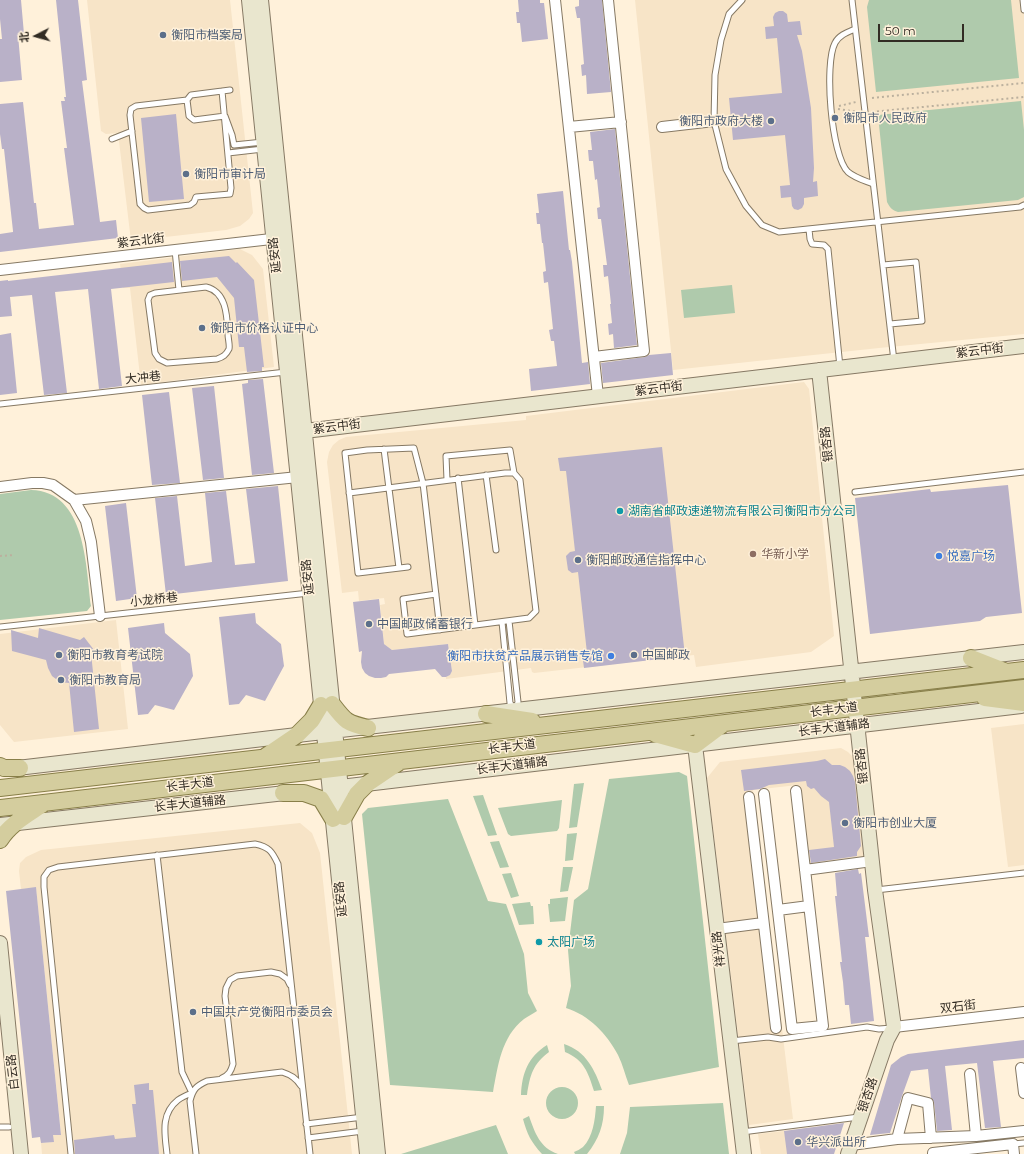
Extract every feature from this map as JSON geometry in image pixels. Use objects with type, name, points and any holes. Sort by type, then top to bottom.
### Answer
[{"type":"main road","name":"延安路","points":[[250,0],[264,145],[279,238],[330,732],[367,1124],[367,1154]]},
{"type":"main road","name":"延安路","points":[[261,0],[279,238],[287,372],[299,431],[298,477],[310,593],[327,704]]},
{"type":"main road","name":"紫云中街","points":[[299,431],[1024,346]]},
{"type":"main road","name":"银杏路","points":[[819,370],[875,890],[894,1028],[887,1040],[849,1150]]},
{"type":"main road","points":[[0,770],[486,714],[516,719],[851,672],[1024,652]]},
{"type":"main road","points":[[971,658],[1006,672],[1024,661]]},
{"type":"main road","name":"长丰大道","points":[[0,788],[331,750],[516,719],[554,724],[1024,670]]},
{"type":"main road","name":"长丰大道","points":[[0,808],[1024,688]]},
{"type":"main road","points":[[960,695],[1024,705]]},
{"type":"main road","points":[[263,758],[297,735],[327,704],[351,724],[368,728]]},
{"type":"main road","name":"长丰大道辅路","points":[[7,825],[283,794],[1024,705]]},
{"type":"main road","points":[[516,719],[519,747]]},
{"type":"main road","points":[[648,732],[695,745],[724,722]]},
{"type":"main road","name":"祥光路","points":[[695,745],[744,1154]]},
{"type":"main road","points":[[283,794],[304,793],[321,799],[338,818],[367,784],[401,761]]},
{"type":"main road","points":[[0,766],[4,768],[20,768]]},
{"type":"main road","points":[[0,840],[7,825],[45,802]]},
{"type":"main road","name":"白云路","points":[[0,943],[21,1154]]},
{"type":"main road","name":"白云路","points":[[0,1036],[4,1127],[12,1154]]},
{"type":"main road","name":"延安路","points":[[367,1124],[378,1154]]},
{"type":"street","points":[[556,0],[598,396]]},
{"type":"street","points":[[594,357],[644,351],[608,0]]},
{"type":"street","points":[[662,127],[714,121]]},
{"type":"street","points":[[569,127],[620,122]]},
{"type":"street","name":"紫云北街","points":[[0,270],[279,238]]},
{"type":"street","points":[[74,500],[298,477]]},
{"type":"street","points":[[0,487],[43,483],[53,485],[74,500],[86,521],[92,542],[100,616]]},
{"type":"street","points":[[764,794],[792,1030],[823,1026],[796,791]]},
{"type":"street","points":[[748,797],[776,1028]]},
{"type":"street","points":[[805,870],[872,861]]},
{"type":"street","points":[[778,910],[809,906]]},
{"type":"street","points":[[717,929],[764,923]]},
{"type":"street","name":"双石街","points":[[894,1028],[1024,1012]]},
{"type":"street","points":[[1021,1068],[1024,1093]]},
{"type":"street","points":[[970,1074],[976,1136]]},
{"type":"street","points":[[897,1139],[908,1098],[928,1103],[931,1138]]},
{"type":"street","points":[[849,1150],[897,1139],[976,1136],[1024,1131]]},
{"type":"street","points":[[933,1154],[1014,1149]]},
{"type":"lane","points":[[742,0],[729,14],[721,40],[715,75],[714,121],[726,169],[746,206],[762,225],[779,232],[1020,207],[1024,205]]},
{"type":"lane","points":[[852,0],[894,362]]},
{"type":"lane","points":[[1023,0],[1024,10]]},
{"type":"lane","points":[[855,28],[840,37],[832,50],[829,84],[835,134],[840,156],[849,172],[873,184]]},
{"type":"lane","points":[[222,91],[231,188],[230,194],[196,197],[194,202],[190,205],[148,210],[144,208],[140,204],[130,115],[131,109],[136,106],[187,100],[191,95],[222,91],[230,90]]},
{"type":"lane","points":[[187,100],[189,116],[194,120],[225,116]]},
{"type":"lane","points":[[225,116],[234,145],[264,145]]},
{"type":"lane","points":[[112,139],[132,131]]},
{"type":"lane","points":[[228,153],[264,145]]},
{"type":"lane","points":[[809,229],[812,244],[824,245],[828,248],[840,368]]},
{"type":"lane","points":[[175,250],[179,290]]},
{"type":"lane","points":[[883,265],[916,262],[922,321],[890,324]]},
{"type":"lane","points":[[206,288],[213,289],[223,300],[226,310],[229,348],[225,356],[217,359],[167,363],[159,359],[155,353],[148,300],[150,295],[156,293],[179,290],[206,288]]},
{"type":"lane","name":"大冲巷","points":[[0,404],[287,372]]},
{"type":"lane","points":[[408,567],[358,573],[345,453],[414,448],[423,483],[440,630]]},
{"type":"lane","points":[[384,450],[399,568]]},
{"type":"lane","points":[[436,594],[402,599],[407,634],[529,618],[536,611],[520,480],[514,473],[510,450],[446,456],[448,480]]},
{"type":"lane","points":[[349,493],[505,472],[514,473]]},
{"type":"lane","points":[[855,492],[1024,472]]},
{"type":"lane","points":[[486,475],[496,550]]},
{"type":"lane","points":[[458,478],[475,625]]},
{"type":"lane","name":"小龙桥巷","points":[[0,627],[310,593]]},
{"type":"lane","points":[[509,621],[518,702],[516,719]]},
{"type":"lane","points":[[502,622],[510,703],[516,719]]},
{"type":"lane","points":[[71,1154],[44,877],[49,870],[58,867],[254,844],[265,846],[274,853],[278,864],[310,1154]]},
{"type":"lane","points":[[157,855],[182,1072],[192,1093],[190,1101],[196,1154]]},
{"type":"lane","points":[[875,890],[1024,873]]},
{"type":"lane","points":[[219,1080],[226,1077],[231,1071],[233,1064],[225,996],[226,988],[230,980],[237,976],[271,972],[280,974],[287,979],[292,988]]},
{"type":"lane","points":[[730,1042],[768,1037],[781,1038],[867,1027],[879,1029],[894,1028]]},
{"type":"lane","points":[[167,1154],[165,1118],[170,1108],[178,1100],[192,1093],[202,1083],[207,1081],[282,1072],[290,1075],[298,1081],[303,1088]]},
{"type":"lane","points":[[741,1132],[861,1116]]},
{"type":"lane","points":[[306,1124],[367,1124]]},
{"type":"lane","points":[[308,1138],[367,1124]]},
{"type":"lane","points":[[1014,1149],[1024,1142]]},
{"type":"path","points":[[832,108],[864,99],[1024,83]]},
{"type":"path","points":[[832,108],[865,113],[1024,97]]},
{"type":"path","points":[[0,556],[14,555]]},
{"type":"shaded area","name":"衡阳市审计局","points":[[87,0],[230,0],[253,213],[249,219],[240,226],[226,230],[131,241],[118,133],[106,134],[101,131]]},
{"type":"shaded area","name":"衡阳市人民政府","points":[[635,0],[1024,0],[1024,334],[673,370]]},
{"type":"shaded area","name":"衡阳市价格认证中心","points":[[240,249],[252,255],[263,269],[274,367],[141,385],[130,288],[123,288],[120,264]]},
{"type":"shaded area","points":[[804,382],[809,389],[834,636],[811,652],[696,667],[694,655],[534,673],[532,672],[531,668],[446,679],[452,671],[448,644],[392,650],[384,644],[380,605],[385,604],[384,598],[359,601],[358,591],[342,593],[327,462],[329,452],[333,445],[339,440],[346,437],[526,420],[526,416]]},
{"type":"shaded area","name":"衡阳市教育局","points":[[116,620],[128,729],[14,742],[0,725],[0,634]]},
{"type":"shaded area","points":[[1024,724],[1024,865],[1008,867],[991,728]]},
{"type":"shaded area","points":[[841,748],[853,757],[858,768],[868,857],[807,864],[798,785],[753,790],[793,1119],[749,1125],[707,778],[720,762]]},
{"type":"shaded area","name":"中国共产党衡阳市委员会","points":[[300,823],[312,833],[320,853],[352,1154],[42,1154],[41,1143],[53,1142],[53,1135],[61,1134],[36,888],[21,889],[19,871],[20,863],[26,857],[41,850]]},
{"type":"shaded area","points":[[809,1128],[812,1154],[761,1154],[758,1134]]},
{"type":"green space","points":[[869,0],[1011,0],[1019,78],[876,92],[867,7]]},
{"type":"green space","points":[[1021,101],[1024,130],[1024,197],[1018,200],[898,212],[890,207],[887,202],[878,115]]},
{"type":"green space","points":[[732,285],[735,313],[684,318],[681,290]]},
{"type":"green space","points":[[31,490],[49,494],[63,503],[73,517],[80,534],[84,552],[91,606],[87,611],[0,620],[0,494]]},
{"type":"green space","points":[[679,772],[687,776],[719,1067],[629,1085],[614,1047],[603,1033],[590,1020],[566,1008],[571,986],[568,950],[574,900],[588,889],[609,779]]},
{"type":"green space","points":[[584,783],[577,827],[569,828],[574,784]]},
{"type":"green space","points":[[483,795],[497,835],[488,836],[473,796]]},
{"type":"green space","points":[[448,799],[488,901],[506,904],[524,954],[528,993],[537,1011],[516,1026],[505,1043],[499,1062],[493,1092],[390,1085],[362,814],[368,808]]},
{"type":"green space","points":[[562,800],[559,828],[557,831],[511,836],[508,834],[498,808]]},
{"type":"green space","points":[[577,833],[573,860],[565,861],[567,834]]},
{"type":"green space","points":[[499,841],[509,867],[500,868],[490,842]]},
{"type":"green space","points":[[563,867],[573,867],[568,891],[560,892]]},
{"type":"green space","points":[[511,873],[519,896],[511,898],[502,874]]},
{"type":"green space","points":[[568,897],[565,921],[550,922],[548,904],[550,904],[550,899]]},
{"type":"green space","points":[[530,902],[531,906],[533,906],[534,924],[519,925],[512,904]]},
{"type":"green space","points":[[564,1044],[578,1051],[589,1062],[602,1090],[594,1091],[590,1078],[584,1067],[577,1059],[565,1052]]},
{"type":"green space","points":[[547,1045],[549,1052],[539,1061],[533,1070],[527,1095],[521,1095],[527,1066],[535,1055]]},
{"type":"green space","points":[[559,1087],[565,1087],[574,1091],[578,1103],[574,1115],[565,1119],[559,1119],[550,1115],[546,1106],[546,1100],[550,1091]]},
{"type":"green space","points":[[723,1103],[729,1154],[620,1154],[627,1133],[630,1107]]},
{"type":"green space","points":[[596,1106],[604,1106],[602,1126],[598,1137],[587,1154],[575,1154],[574,1152],[583,1147],[589,1138],[594,1122]]},
{"type":"green space","points":[[529,1116],[536,1134],[542,1144],[558,1154],[542,1154],[535,1146],[528,1134],[523,1119]]},
{"type":"green space","points":[[496,1125],[508,1154],[401,1154]]},
{"type":"building","points":[[0,0],[21,0],[24,34],[18,35],[22,80],[0,82],[0,39],[2,39]]},
{"type":"building","points":[[56,0],[78,0],[87,80],[82,81],[100,222],[116,220],[118,238],[0,252],[0,234],[13,231],[4,149],[2,149],[0,134],[0,104],[23,102],[34,203],[36,203],[39,229],[74,225],[64,148],[67,148],[61,101],[65,101],[64,97],[66,97]]},
{"type":"building","points":[[518,0],[540,0],[540,3],[544,3],[548,39],[522,42],[520,23],[517,23],[516,12],[519,12]]},
{"type":"building","points":[[579,0],[602,0],[611,92],[587,94],[586,75],[582,76],[581,65],[584,64],[580,18],[577,18],[575,7],[579,6]]},
{"type":"building","name":"衡阳市政府大楼","points":[[783,11],[787,14],[788,22],[800,21],[802,35],[797,35],[802,51],[811,108],[814,168],[813,182],[817,181],[818,196],[804,198],[802,208],[798,210],[794,209],[792,206],[791,197],[781,198],[780,186],[790,185],[785,135],[733,140],[729,98],[782,93],[777,38],[766,39],[765,27],[774,26],[773,17],[775,13]]},
{"type":"building","points":[[176,114],[184,199],[149,202],[141,118]]},
{"type":"building","points":[[615,129],[637,345],[614,348],[613,334],[609,335],[608,324],[612,323],[611,304],[608,276],[604,277],[603,265],[607,265],[601,219],[598,219],[597,208],[600,207],[597,179],[595,180],[593,161],[589,161],[588,150],[592,150],[590,132]]},
{"type":"building","points":[[563,191],[582,363],[588,362],[590,384],[531,391],[529,369],[557,366],[554,341],[551,341],[549,330],[553,329],[548,282],[544,283],[543,272],[546,271],[543,243],[540,224],[537,224],[536,213],[539,213],[537,194]]},
{"type":"building","points":[[229,256],[236,263],[237,262],[254,280],[264,367],[262,367],[262,371],[247,372],[244,347],[239,347],[234,298],[217,277],[182,281],[180,261]]},
{"type":"building","points":[[172,262],[174,282],[111,289],[122,386],[99,389],[88,289],[55,292],[67,393],[44,395],[32,295],[10,297],[12,316],[0,317],[0,281]]},
{"type":"building","points":[[11,333],[17,393],[0,395],[0,335]]},
{"type":"building","points":[[671,353],[673,375],[603,383],[601,363]]},
{"type":"building","points":[[263,379],[274,473],[252,475],[242,384],[248,383],[248,380]]},
{"type":"building","points":[[214,386],[224,478],[203,480],[192,388]]},
{"type":"building","points":[[169,392],[180,483],[152,485],[142,395]]},
{"type":"building","name":"湖南省邮政速递物流有限公司衡阳市分公司","points":[[662,447],[685,656],[584,668],[582,653],[587,653],[578,572],[572,573],[568,570],[566,556],[570,552],[575,551],[566,471],[560,471],[558,458]]},
{"type":"building","name":"悦嘉广场","points":[[1008,485],[1022,613],[986,617],[980,621],[870,634],[855,498],[930,489],[931,492]]},
{"type":"building","points":[[278,486],[288,581],[166,595],[155,498],[177,496],[185,566],[212,562],[205,493],[226,491],[235,565],[255,563],[246,489]]},
{"type":"building","points":[[126,503],[137,598],[116,601],[105,506]]},
{"type":"building","name":"中国邮政储蓄银行","points":[[379,599],[384,644],[392,650],[448,644],[452,671],[450,675],[442,677],[435,669],[389,674],[386,677],[381,678],[375,678],[365,673],[361,662],[362,651],[359,652],[353,602]]},
{"type":"building","points":[[255,613],[256,623],[281,644],[284,666],[265,701],[246,695],[239,704],[229,705],[219,617]]},
{"type":"building","points":[[164,623],[165,633],[190,654],[193,676],[174,710],[155,705],[148,714],[138,715],[128,628]]},
{"type":"building","name":"衡阳市教育局","points":[[39,628],[80,640],[84,637],[94,650],[91,653],[99,729],[74,732],[69,683],[60,682],[52,676],[46,660],[12,651],[11,630],[38,638]]},
{"type":"building","name":"衡阳市创业大厦","points":[[825,759],[832,765],[840,765],[845,767],[853,776],[855,782],[861,846],[857,852],[857,856],[811,863],[809,850],[834,847],[829,802],[814,788],[811,789],[807,786],[806,781],[769,785],[760,789],[744,791],[741,770]]},
{"type":"building","points":[[858,869],[859,874],[861,873],[869,937],[865,937],[874,1021],[851,1024],[849,1005],[845,1005],[840,962],[842,962],[835,896],[837,896],[835,873]]},
{"type":"building","points":[[36,887],[61,1135],[53,1135],[54,1142],[41,1143],[40,1137],[32,1138],[6,891]]},
{"type":"building","points":[[1024,1040],[1024,1058],[993,1061],[1001,1127],[985,1128],[977,1063],[945,1066],[952,1130],[937,1131],[928,1069],[911,1071],[890,1133],[870,1135],[891,1065],[901,1057],[908,1054]]},
{"type":"building","points":[[149,1083],[149,1090],[153,1090],[159,1154],[75,1154],[74,1140],[114,1135],[115,1139],[136,1137],[132,1104],[136,1104],[134,1085]]},
{"type":"building","points":[[844,1123],[834,1154],[787,1154],[784,1131]]},
{"type":"place","name":"衡阳市档案局","points":[[163,35]]},
{"type":"place","name":"衡阳市人民政府","points":[[835,118]]},
{"type":"place","name":"衡阳市政府大楼","points":[[771,121]]},
{"type":"place","name":"衡阳市审计局","points":[[186,174]]},
{"type":"place","name":"衡阳市价格认证中心","points":[[202,328]]},
{"type":"place","name":"湖南省邮政速递物流有限公司衡阳市分公司","points":[[620,511]]},
{"type":"place","name":"华新小学","points":[[753,554]]},
{"type":"place","name":"悦嘉广场","points":[[939,556]]},
{"type":"place","name":"衡阳邮政通信指挥中心","points":[[578,560]]},
{"type":"place","name":"中国邮政储蓄银行","points":[[369,624]]},
{"type":"place","name":"衡阳市教育考试院","points":[[59,655]]},
{"type":"place","name":"中国邮政","points":[[634,655]]},
{"type":"place","name":"衡阳市扶贫产品展示销售专馆","points":[[611,656]]},
{"type":"place","name":"衡阳市教育局","points":[[61,680]]},
{"type":"place","name":"衡阳市创业大厦","points":[[845,823]]},
{"type":"place","name":"太阳广场","points":[[539,942]]},
{"type":"place","name":"中国共产党衡阳市委员会","points":[[193,1012]]},
{"type":"place","name":"华兴派出所","points":[[798,1142]]}]
